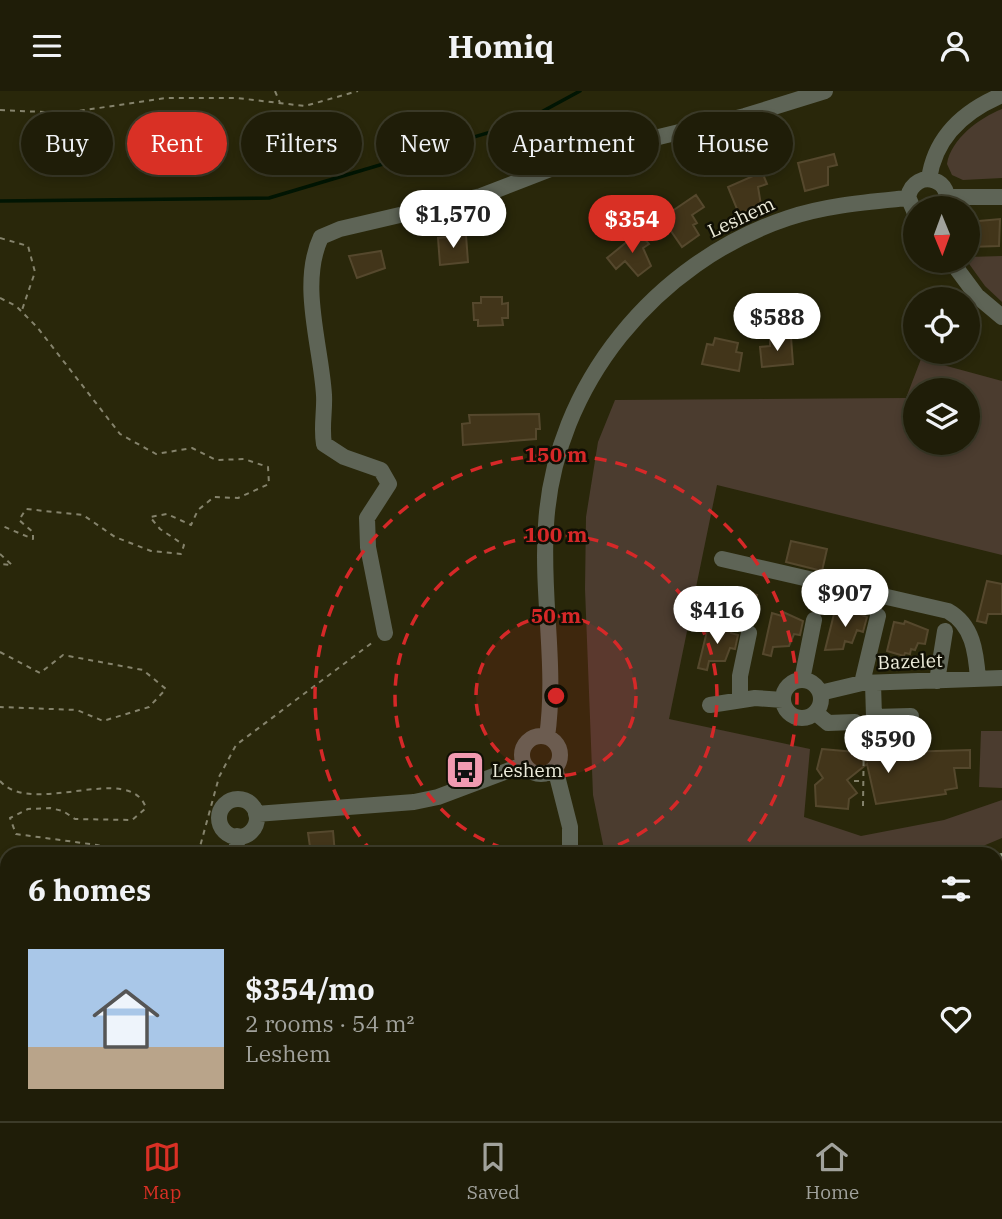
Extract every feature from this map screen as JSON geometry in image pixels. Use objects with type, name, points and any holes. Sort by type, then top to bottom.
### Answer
[{"type":"street","points":[[385,633],[368,547],[368,518],[389,484],[381,470],[344,457],[324,444],[321,427],[324,397],[312,286],[315,249],[321,237],[340,229],[481,196],[589,154],[745,116],[825,91]]},
{"type":"street","points":[[929,179],[941,139],[971,113],[1002,95]]},
{"type":"street","points":[[913,196],[915,183],[929,179],[943,186],[944,196]]},
{"type":"street","points":[[980,199],[1002,197]]},
{"type":"street","name":"Leshem","points":[[547,737],[552,681],[545,555],[549,497],[572,417],[611,346],[668,284],[733,241],[811,211],[903,205]]},
{"type":"street","points":[[960,273],[977,296],[1002,317]]},
{"type":"street","points":[[722,559],[948,611],[969,631],[976,655],[978,679]]},
{"type":"street","points":[[878,616],[867,683],[874,717],[911,716]]},
{"type":"street","points":[[802,680],[814,620]]},
{"type":"street","points":[[937,681],[945,631]]},
{"type":"street","points":[[740,700],[740,676],[750,633]]},
{"type":"street","name":"Bazelet","points":[[820,693],[867,683],[1002,678]]},
{"type":"street","points":[[802,680],[815,685],[820,693],[821,704],[816,713],[803,719],[787,712],[782,700],[787,687],[802,680]]},
{"type":"street","points":[[710,705],[740,700],[782,700]]},
{"type":"street","points":[[816,713],[828,723],[860,722]]},
{"type":"street","points":[[533,737],[547,737],[559,748],[559,762],[555,768],[542,775],[533,773],[523,765],[521,752],[526,742],[533,737]]},
{"type":"street","points":[[256,814],[414,803],[438,797],[523,765]]},
{"type":"street","points":[[555,768],[570,827],[570,847]]},
{"type":"street","points":[[241,799],[252,806],[256,814],[253,828],[237,837],[223,829],[220,822],[222,808],[227,802],[241,799]]},
{"type":"street","points":[[237,837],[237,847]]},
{"type":"path","points":[[275,91],[281,104]]},
{"type":"path","points":[[0,110],[15,113],[65,113],[166,98],[237,98],[305,106],[358,91]]},
{"type":"path","points":[[0,238],[28,246],[35,272],[21,311]]},
{"type":"path","points":[[0,299],[21,311],[37,327],[120,434],[156,454],[192,448],[216,460],[244,459],[268,467],[269,484],[238,498],[214,497],[198,510],[191,525],[167,514],[150,517],[160,529],[184,545],[181,554],[139,546],[115,537],[83,515],[68,512],[26,509],[19,520],[33,532],[33,539],[0,525]]},
{"type":"path","points":[[0,554],[12,565],[0,564]]},
{"type":"path","points":[[200,847],[219,777],[236,745],[385,633]]},
{"type":"path","points":[[0,652],[40,673],[63,655],[143,670],[166,689],[149,707],[103,721],[77,710],[0,707]]},
{"type":"path","points":[[860,722],[864,749],[863,806]]},
{"type":"path","points":[[864,749],[876,748],[876,740],[905,740],[906,757]]},
{"type":"path","points":[[0,781],[12,792],[33,795],[115,789],[127,789],[135,793],[146,808],[132,820],[75,819],[64,811],[50,808],[28,809],[10,818],[16,834],[105,847]]},
{"type":"path","points":[[854,781],[864,781]]},
{"type":"shaded area","points":[[1002,109],[1002,178],[963,180],[952,175],[947,164],[960,138],[984,118]]},
{"type":"shaded area","points":[[1002,256],[1002,302],[976,273],[980,273],[980,257]]},
{"type":"shaded area","points":[[919,364],[939,364],[1002,381],[1002,555],[717,485],[669,719],[810,749],[804,817],[861,836],[944,820],[1002,800],[1002,838],[981,847],[604,847],[593,795],[585,589],[586,517],[598,442],[615,400],[903,398],[903,455],[980,455],[980,378],[914,378]]},
{"type":"shaded area","points":[[981,731],[1002,731],[1002,788],[979,787]]},
{"type":"building","points":[[834,154],[837,165],[828,167],[828,185],[805,191],[798,163]]},
{"type":"building","points":[[755,175],[763,175],[767,184],[758,187],[761,205],[739,214],[728,187]]},
{"type":"building","points":[[696,195],[704,207],[692,215],[697,223],[693,225],[699,235],[682,247],[662,218]]},
{"type":"building","points":[[1000,219],[999,246],[980,247],[980,221]]},
{"type":"building","points":[[639,232],[649,244],[643,248],[651,266],[638,276],[625,261],[616,269],[607,258]]},
{"type":"building","points":[[466,235],[468,262],[440,265],[438,238]]},
{"type":"building","points":[[381,251],[385,268],[357,278],[349,256]]},
{"type":"building","points":[[481,297],[502,297],[502,304],[508,303],[508,318],[502,318],[503,325],[478,326],[478,320],[474,320],[473,303],[481,303]]},
{"type":"building","points":[[791,337],[793,364],[762,367],[760,347],[770,346],[770,339]]},
{"type":"building","points":[[715,338],[738,343],[736,352],[742,353],[739,371],[702,364],[707,344],[713,345]]},
{"type":"building","points":[[539,414],[540,429],[536,429],[536,439],[463,445],[462,424],[470,423],[469,415]]},
{"type":"building","points":[[791,541],[827,549],[822,571],[786,562]]},
{"type":"building","points":[[987,581],[1002,584],[1002,614],[988,614],[986,623],[977,621]]},
{"type":"building","points":[[725,587],[757,595],[749,617],[723,611]]},
{"type":"building","points":[[846,609],[867,617],[863,632],[857,630],[852,643],[845,641],[843,649],[825,650],[835,610],[845,612]]},
{"type":"building","points":[[783,612],[803,621],[800,635],[794,634],[789,646],[773,647],[771,656],[763,654],[772,613],[782,616]]},
{"type":"building","points":[[905,621],[928,630],[925,644],[918,643],[915,650],[911,649],[910,654],[905,653],[904,656],[887,651],[894,622],[904,624]]},
{"type":"building","points":[[708,627],[732,630],[731,633],[738,635],[735,649],[730,648],[725,661],[709,661],[707,670],[698,668]]},
{"type":"building","points":[[822,749],[867,753],[970,750],[970,768],[954,768],[957,788],[945,790],[946,794],[876,804],[867,764],[847,780],[857,793],[849,799],[848,809],[816,806],[815,785],[823,778],[817,769]]},
{"type":"building","points":[[333,831],[334,847],[310,847],[308,833]]},
{"type":"waterway","points":[[0,201],[269,198],[521,123],[580,91]]},
{"type":"place","name":"Leshem","points":[[465,770]]}]
